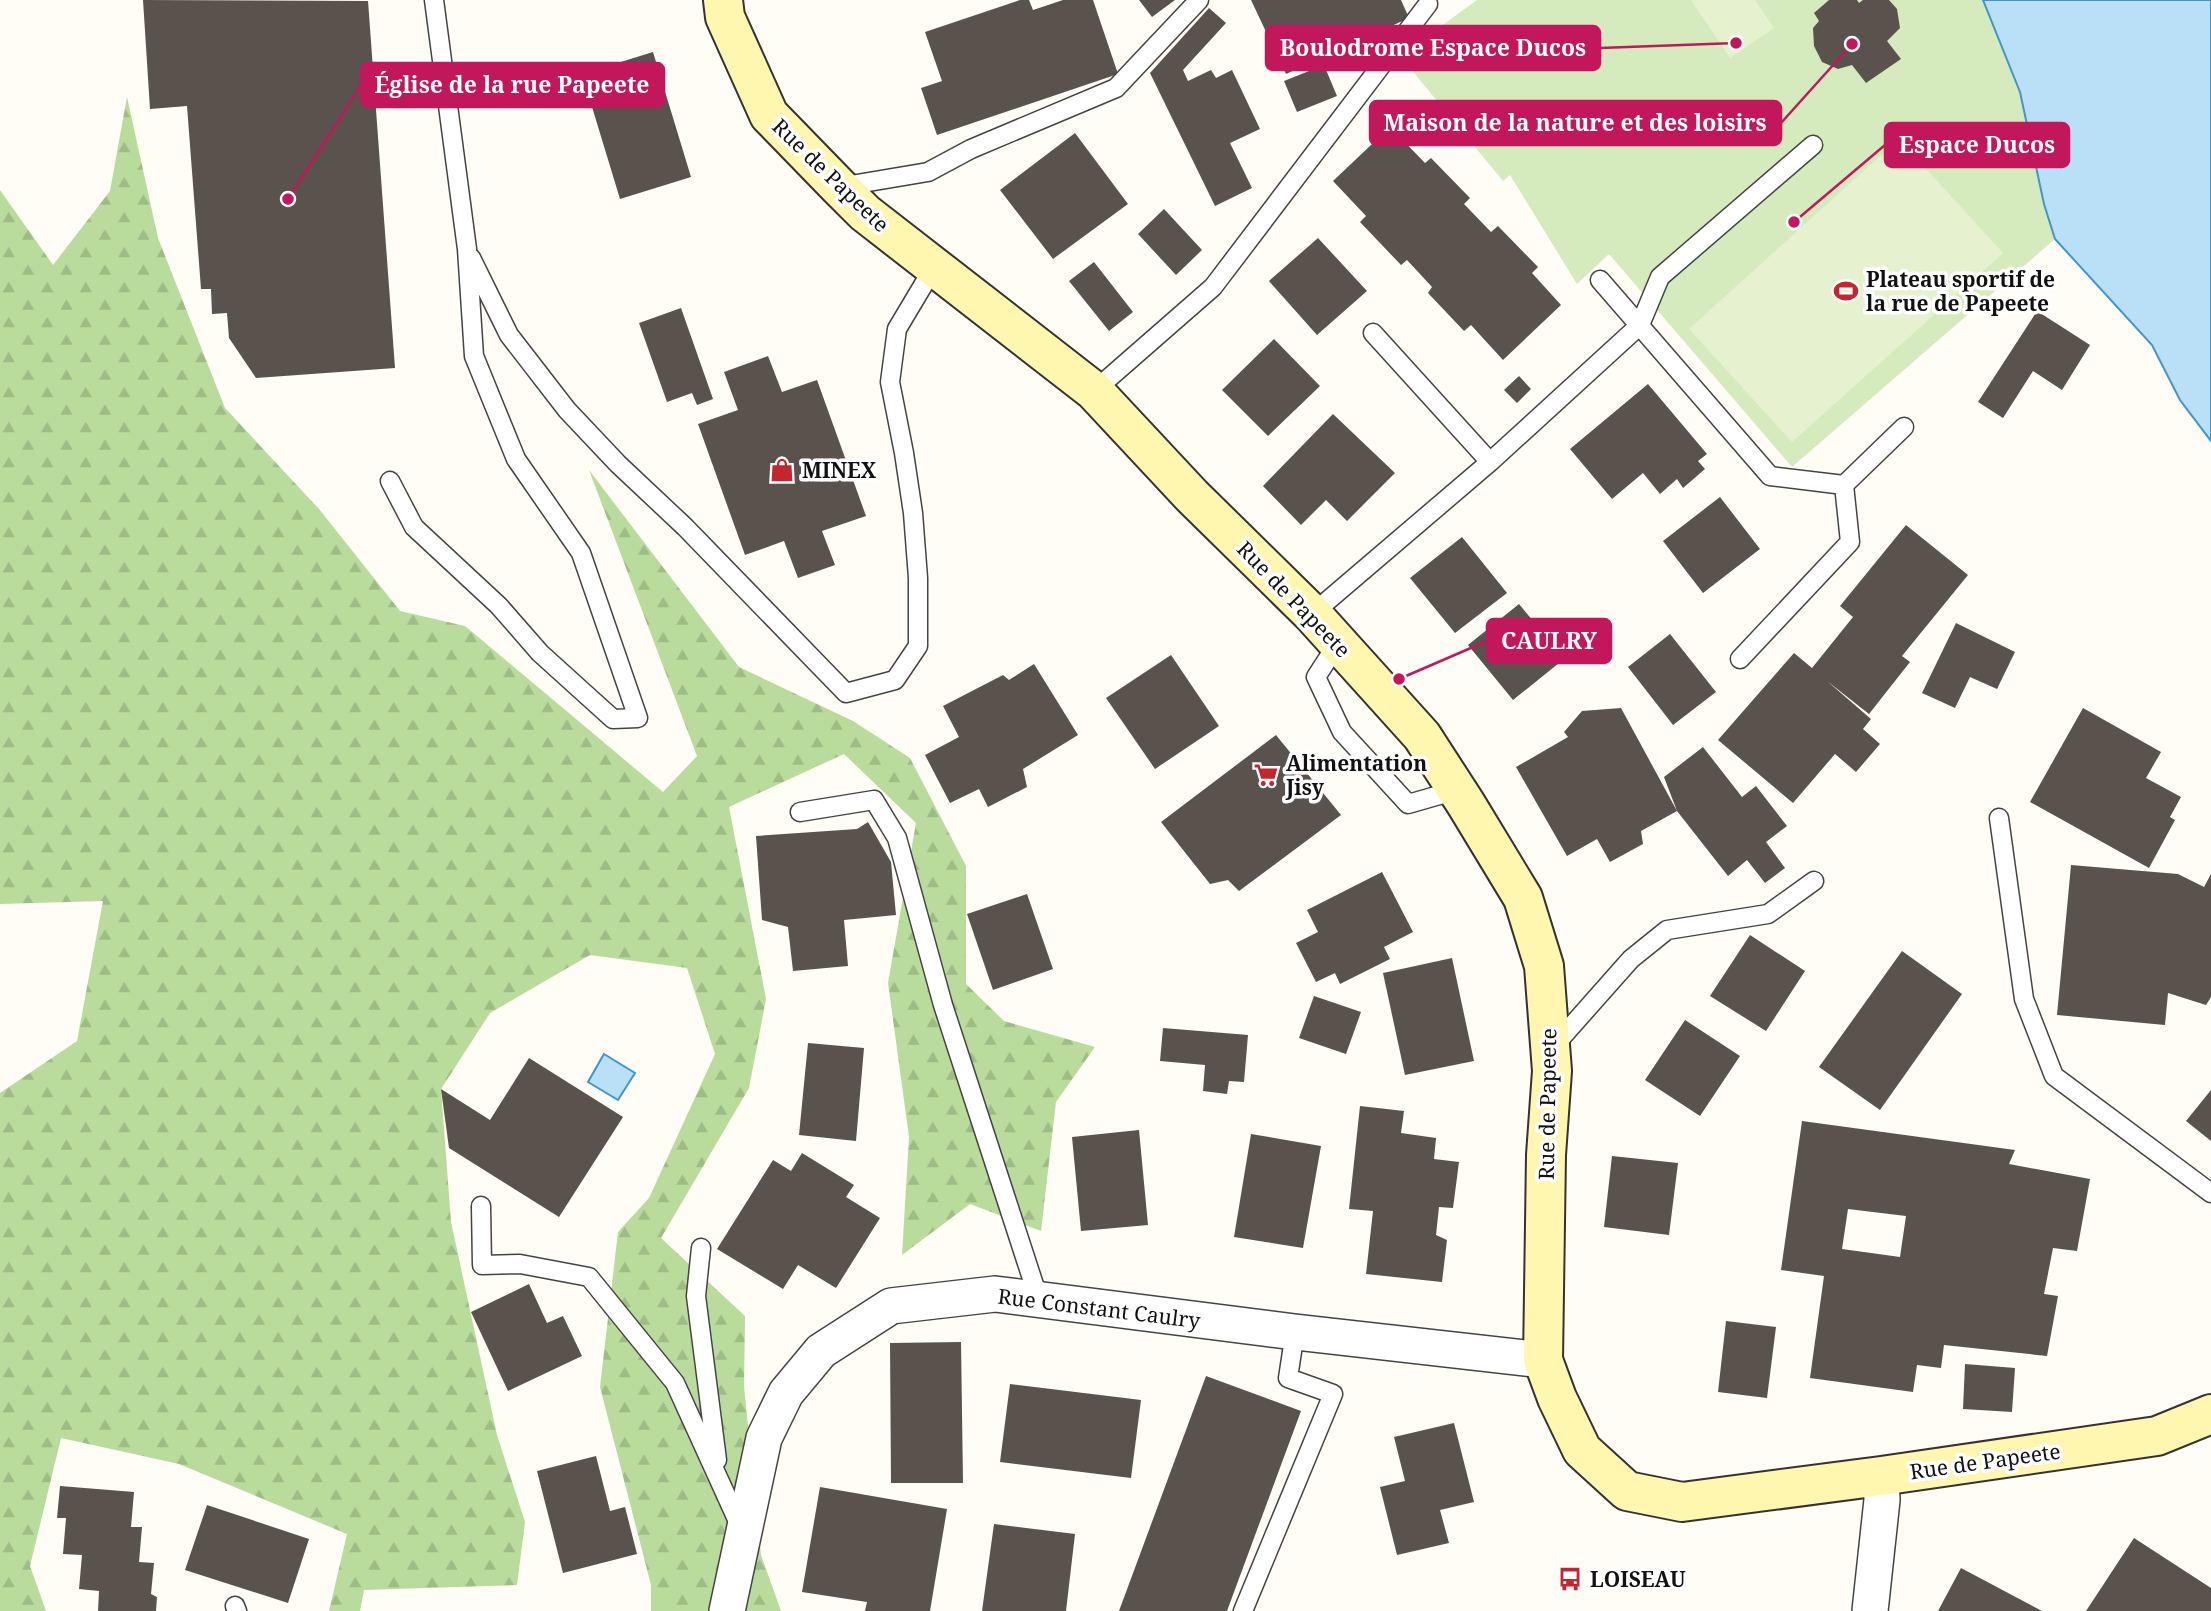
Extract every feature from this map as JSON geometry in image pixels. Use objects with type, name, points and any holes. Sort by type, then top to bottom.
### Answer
[{"type":"street","name":"Rue de Papeete","points":[[723,0],[725,18],[769,115],[865,213],[1094,391],[1192,496],[1312,614],[1422,736],[1523,898],[1544,966],[1552,1071],[1546,1155],[1543,1360],[1557,1398],[1582,1450],[1627,1491],[1682,1502],[2157,1436],[2211,1414]]},
{"type":"street","name":"Rue Constant Caulry","points":[[727,1611],[764,1438],[786,1393],[821,1351],[891,1306],[995,1294],[1543,1360]]},
{"type":"street","points":[[1870,1611],[1882,1500],[1881,1476]]},
{"type":"lane","points":[[390,481],[414,527],[499,606],[540,653],[613,719],[638,718],[581,554],[516,459],[474,355],[467,249],[434,0]]},
{"type":"lane","points":[[839,187],[928,172],[971,149],[1116,88],[1199,0]]},
{"type":"lane","points":[[1094,391],[1213,287],[1428,4]]},
{"type":"lane","points":[[1312,614],[1490,462],[1640,325],[1660,277],[1813,145]]},
{"type":"lane","points":[[467,249],[509,335],[567,411],[685,527],[846,694],[895,680],[918,646],[918,578],[913,513],[890,382],[897,329],[934,267]]},
{"type":"lane","points":[[1600,280],[1770,476],[1844,485]]},
{"type":"lane","points":[[1373,333],[1490,462]]},
{"type":"lane","points":[[1844,485],[1904,427]]},
{"type":"lane","points":[[1740,659],[1850,542],[1844,485]]},
{"type":"lane","points":[[1338,643],[1316,677],[1342,732],[1408,804],[1457,790]]},
{"type":"lane","points":[[800,812],[874,800],[897,838],[943,1005],[1039,1300]]},
{"type":"lane","points":[[1999,818],[2024,999],[2054,1076],[2211,1193]]},
{"type":"lane","points":[[1550,1050],[1631,959],[1667,930],[1768,914],[1814,881]]},
{"type":"lane","points":[[481,1206],[482,1265],[520,1264],[589,1277],[675,1383],[744,1535]]},
{"type":"lane","points":[[701,1248],[696,1296],[719,1478]]},
{"type":"lane","points":[[1243,1611],[1333,1394],[1288,1378],[1295,1332]]},
{"type":"green space","points":[[1477,0],[1983,0],[2020,92],[2044,204],[2055,239],[1792,467],[1609,254],[1577,284],[1510,175],[1503,181],[1400,56]]},
{"type":"green space","points":[[1691,0],[1755,0],[1774,28],[1730,58]]},
{"type":"green space","points":[[127,97],[158,238],[225,408],[319,509],[400,611],[465,626],[663,792],[697,756],[589,470],[739,667],[853,721],[910,758],[966,866],[966,984],[1004,1021],[1095,1047],[1056,1102],[1041,1231],[970,1204],[902,1255],[909,1137],[888,983],[916,823],[844,754],[729,807],[766,999],[749,1088],[661,1238],[745,1316],[744,1386],[761,1555],[781,1611],[651,1611],[651,1585],[600,1387],[618,1232],[649,1198],[715,1054],[687,968],[590,955],[490,1013],[441,1089],[451,1222],[497,1435],[525,1522],[517,1585],[364,1590],[360,1611],[329,1611],[347,1534],[179,1464],[61,1438],[30,1566],[46,1611],[0,1611],[0,1093],[77,1041],[103,901],[0,904],[0,190],[53,265],[110,191]]},
{"type":"green space","name":"Plateau sportif de la rue de Papeete","points":[[1899,139],[2003,253],[1792,442],[1689,329]]},
{"type":"water","points":[[1983,0],[2211,0],[2211,441],[2180,400],[2152,345],[2055,239],[2044,204],[2020,92]]},
{"type":"water","points":[[604,1054],[635,1073],[618,1100],[588,1082]]},
{"type":"building","points":[[143,0],[368,1],[395,368],[256,378],[229,338],[227,313],[212,314],[211,289],[201,289],[187,106],[150,109]]},
{"type":"building","points":[[1020,0],[1029,0],[1033,10],[1063,0],[1093,0],[1118,74],[937,135],[921,88],[942,81],[925,32]]},
{"type":"building","points":[[1139,0],[1175,0],[1152,17]]},
{"type":"building","points":[[1251,0],[1401,0],[1409,18],[1286,74]]},
{"type":"building","points":[[1829,0],[1857,0],[1859,3],[1863,0],[1889,0],[1897,9],[1900,28],[1887,41],[1901,59],[1866,83],[1852,65],[1838,69],[1822,62],[1814,46],[1813,28],[1819,21],[1814,13]]},
{"type":"building","points":[[1209,8],[1226,23],[1183,70],[1188,81],[1211,70],[1216,78],[1232,70],[1260,129],[1230,143],[1252,188],[1215,206],[1150,73]]},
{"type":"building","points":[[653,52],[691,177],[620,199],[582,74]]},
{"type":"building","points":[[1324,65],[1337,96],[1297,112],[1284,81]]},
{"type":"building","points":[[1390,127],[1425,163],[1431,158],[1470,198],[1464,204],[1491,232],[1498,226],[1538,267],[1532,273],[1561,305],[1503,360],[1471,325],[1464,331],[1428,293],[1432,287],[1407,260],[1401,265],[1360,222],[1366,216],[1333,181]]},
{"type":"building","points":[[1075,133],[1128,204],[1053,259],[1000,190]]},
{"type":"building","points":[[1164,209],[1202,250],[1176,275],[1138,234]]},
{"type":"building","points":[[1318,238],[1367,291],[1317,335],[1269,281]]},
{"type":"building","points":[[1094,262],[1133,312],[1109,331],[1069,281]]},
{"type":"building","points":[[681,308],[713,399],[697,405],[692,393],[667,402],[639,323]]},
{"type":"building","points":[[2037,311],[2090,345],[2062,390],[2033,371],[2003,418],[1978,402]]},
{"type":"building","points":[[1274,339],[1320,386],[1268,436],[1222,390]]},
{"type":"building","name":"MINEX","points":[[768,356],[782,392],[817,380],[866,516],[822,531],[835,565],[798,578],[784,541],[745,555],[698,424],[738,410],[724,372]]},
{"type":"building","points":[[1519,376],[1531,389],[1517,403],[1504,390]]},
{"type":"building","points":[[1648,384],[1707,454],[1698,461],[1705,469],[1683,488],[1677,479],[1660,494],[1643,473],[1612,499],[1570,449]]},
{"type":"building","points":[[1333,414],[1395,473],[1347,521],[1326,500],[1301,525],[1263,486]]},
{"type":"building","points":[[1720,497],[1760,549],[1703,593],[1663,541]]},
{"type":"building","points":[[1906,525],[1968,575],[1902,656],[1910,662],[1869,714],[1827,681],[1871,719],[1863,729],[1880,744],[1856,772],[1835,754],[1793,803],[1718,740],[1794,653],[1812,668],[1853,617],[1840,606]]},
{"type":"building","points":[[1462,537],[1507,593],[1455,633],[1410,578]]},
{"type":"building","points":[[1519,604],[1564,659],[1513,700],[1468,645]]},
{"type":"building","points":[[1956,623],[2015,652],[1997,689],[1970,677],[1955,708],[1922,693]]},
{"type":"building","points":[[1670,634],[1716,692],[1673,725],[1628,667]]},
{"type":"building","points":[[1171,655],[1219,726],[1155,769],[1106,698]]},
{"type":"building","points":[[1034,664],[1078,735],[1023,769],[1027,787],[988,807],[979,789],[950,803],[925,755],[959,737],[943,706],[1003,675],[1009,680]]},
{"type":"building","points":[[1621,708],[1677,811],[1641,831],[1643,844],[1610,862],[1597,839],[1567,856],[1516,767],[1568,737],[1564,732],[1582,711]]},
{"type":"building","points":[[2083,708],[2161,752],[2146,778],[2181,797],[2170,817],[2175,820],[2149,868],[2030,802]]},
{"type":"building","name":"Alimentation Jisy","points":[[1276,735],[1341,815],[1239,891],[1228,880],[1210,884],[1161,822]]},
{"type":"building","points":[[1703,747],[1742,797],[1756,786],[1787,826],[1766,842],[1785,868],[1765,883],[1747,860],[1728,876],[1677,811],[1664,777]]},
{"type":"building","points":[[868,822],[891,862],[896,915],[844,920],[848,966],[793,971],[788,927],[762,920],[756,836],[857,829]]},
{"type":"building","points":[[2071,865],[2178,874],[2204,887],[2211,874],[2211,997],[2206,1005],[2168,993],[2165,1025],[2057,1015]]},
{"type":"building","points":[[1382,872],[1413,932],[1384,947],[1390,959],[1340,984],[1335,973],[1316,982],[1296,943],[1318,932],[1307,910]]},
{"type":"building","points":[[1027,894],[1053,969],[993,990],[967,914]]},
{"type":"building","points":[[1750,935],[1805,971],[1766,1031],[1710,996]]},
{"type":"building","points":[[1902,951],[1962,994],[1880,1110],[1819,1067]]},
{"type":"building","points":[[1452,958],[1474,1061],[1405,1075],[1383,973]]},
{"type":"building","points":[[1314,996],[1361,1012],[1346,1054],[1299,1038]]},
{"type":"building","points":[[1685,1020],[1740,1056],[1700,1116],[1645,1080]]},
{"type":"building","points":[[1163,1028],[1248,1035],[1244,1082],[1229,1081],[1227,1094],[1203,1091],[1205,1065],[1160,1061]]},
{"type":"building","points":[[808,1043],[864,1048],[856,1141],[799,1135]]},
{"type":"building","points":[[529,1058],[623,1117],[559,1217],[449,1148],[441,1089],[490,1120]]},
{"type":"building","points":[[2211,1090],[2211,1141],[2186,1121]]},
{"type":"building","points":[[1360,1106],[1404,1111],[1401,1133],[1436,1138],[1434,1159],[1459,1162],[1453,1208],[1439,1207],[1436,1235],[1447,1240],[1442,1282],[1366,1274],[1373,1211],[1349,1209]]},
{"type":"building","points":[[1802,1121],[2015,1150],[2009,1164],[2090,1179],[2077,1251],[2053,1248],[2044,1294],[2058,1296],[2047,1356],[1944,1345],[1941,1368],[1917,1365],[1913,1392],[1810,1378],[1824,1276],[1781,1270]],"holes":[[[1848,1209],[1906,1216],[1900,1257],[1842,1249]]]},
{"type":"building","points":[[1139,1130],[1148,1225],[1081,1231],[1072,1137]]},
{"type":"building","points":[[1251,1134],[1321,1146],[1303,1248],[1234,1237]]},
{"type":"building","points":[[802,1153],[854,1185],[846,1197],[880,1218],[836,1288],[798,1265],[783,1289],[717,1249],[773,1160],[791,1171]]},
{"type":"building","points":[[1612,1156],[1678,1163],[1669,1235],[1604,1227]]},
{"type":"building","points":[[529,1284],[547,1323],[563,1316],[582,1356],[508,1391],[471,1312]]},
{"type":"building","points":[[1726,1321],[1776,1327],[1767,1398],[1718,1392]]},
{"type":"building","points":[[961,1342],[963,1483],[891,1483],[890,1343]]},
{"type":"building","points":[[1965,1364],[2015,1368],[2012,1412],[1963,1409]]},
{"type":"building","points":[[1206,1376],[1301,1411],[1227,1611],[1119,1611]]},
{"type":"building","points":[[1010,1384],[1141,1400],[1131,1478],[1000,1462]]},
{"type":"building","points":[[1454,1423],[1474,1502],[1440,1510],[1449,1543],[1397,1555],[1380,1487],[1405,1481],[1394,1437]]},
{"type":"building","points":[[596,1456],[610,1511],[625,1507],[637,1554],[563,1573],[537,1471]]},
{"type":"building","points":[[60,1486],[134,1492],[131,1527],[142,1527],[139,1562],[154,1563],[151,1594],[157,1597],[156,1611],[98,1611],[99,1591],[79,1589],[82,1555],[63,1554],[66,1518],[57,1518]]},
{"type":"building","points":[[820,1487],[947,1509],[930,1611],[865,1611],[867,1602],[802,1592]]},
{"type":"building","points":[[207,1505],[309,1539],[288,1603],[185,1570]]},
{"type":"building","points":[[994,1524],[1075,1534],[1066,1611],[982,1611]]},
{"type":"building","points":[[2134,1538],[2211,1588],[2211,1611],[2086,1611]]},
{"type":"building","points":[[1961,1568],[2042,1611],[1938,1611]]},
{"type":"place","name":"Boulodrome Espace Ducos","points":[[1736,43]]},
{"type":"place","name":"Maison de la nature et des loisirs","points":[[1852,44]]},
{"type":"place","name":"Église de la rue Papeete","points":[[288,199]]},
{"type":"place","name":"Espace Ducos","points":[[1794,222]]},
{"type":"place","name":"Plateau sportif de la rue de Papeete","points":[[1846,291]]},
{"type":"place","name":"MINEX","points":[[782,470]]},
{"type":"place","name":"CAULRY","points":[[1399,679]]},
{"type":"place","name":"Alimentation Jisy","points":[[1266,775]]},
{"type":"place","name":"LOISEAU","points":[[1570,1579]]}]
